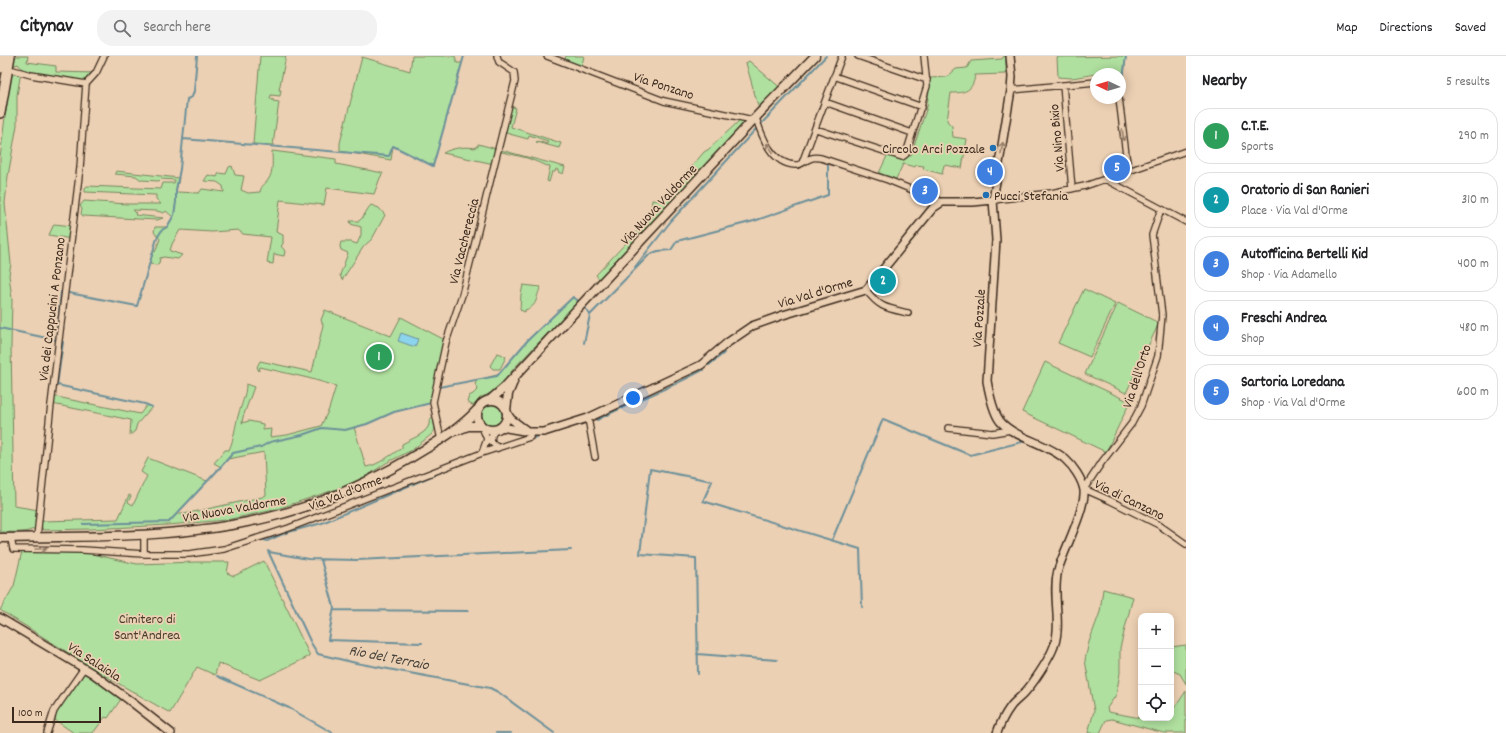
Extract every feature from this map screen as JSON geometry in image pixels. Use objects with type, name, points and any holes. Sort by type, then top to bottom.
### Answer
[{"type":"highway","points":[[0,68],[2,56]]},
{"type":"highway","points":[[0,113],[10,56]]},
{"type":"main road","name":"Via Nuova Valdorme","points":[[0,538],[144,534],[213,528],[270,518],[303,508],[383,474],[441,440],[454,431],[477,410],[482,403],[490,400],[504,388],[815,56]]},
{"type":"main road","name":"Via Nuova Valdorme","points":[[454,431],[468,426],[481,427],[486,430],[498,429],[507,418],[506,411],[508,394],[511,385],[520,370]]},
{"type":"main road","points":[[490,400],[498,401],[506,411]]},
{"type":"main road","points":[[477,410],[477,418],[481,427]]},
{"type":"street","points":[[13,70],[31,75],[86,84],[96,73],[104,56]]},
{"type":"street","name":"Via Vacchereccia","points":[[441,440],[433,402],[446,342],[463,290],[515,81],[514,72],[499,62],[497,56]]},
{"type":"street","name":"Via Ponzano","points":[[547,56],[664,101],[755,119]]},
{"type":"street","points":[[799,164],[816,129],[842,56]]},
{"type":"street","points":[[858,56],[927,80]]},
{"type":"street","points":[[816,129],[895,156],[902,157],[906,154],[922,107],[927,86],[924,56]]},
{"type":"street","name":"Via Pozzale","points":[[1010,56],[1012,77],[1011,90],[993,200],[996,240],[987,381],[989,393],[998,417],[1000,421],[1011,430]]},
{"type":"street","points":[[834,76],[922,107]]},
{"type":"street","points":[[1011,90],[1090,83]]},
{"type":"street","name":"Via dei Cappucini A Ponzano","points":[[36,537],[80,168],[86,84]]},
{"type":"street","name":"Via Nino Bixio","points":[[1063,85],[1072,189]]},
{"type":"street","points":[[825,102],[912,133]]},
{"type":"street","points":[[1120,104],[1128,171]]},
{"type":"street","points":[[755,119],[762,137],[773,154],[783,163],[799,164],[812,158],[821,158],[888,180],[942,202],[973,202],[1051,193],[1072,189],[1186,151]]},
{"type":"street","points":[[1105,179],[1186,222]]},
{"type":"street","name":"Via Val d'Orme","points":[[10,538],[13,549],[83,550],[144,554],[189,554],[224,549],[289,528],[498,448],[530,434],[544,432],[588,418],[701,365],[727,343],[752,326],[866,290],[933,208],[942,202]]},
{"type":"street","name":"Via dell'Orto","points":[[1084,490],[1102,462],[1132,423],[1142,406],[1158,356],[1162,315],[1152,235],[1161,208]]},
{"type":"street","points":[[866,290],[874,300],[884,308],[908,313]]},
{"type":"street","points":[[506,411],[517,424],[530,434]]},
{"type":"street","points":[[588,418],[595,457]]},
{"type":"street","points":[[481,427],[487,439],[482,453]]},
{"type":"street","points":[[948,428],[992,433],[1011,430],[1052,449],[1066,460],[1077,475],[1084,490],[1081,508],[1058,571],[1056,595],[1056,634],[1053,651],[1031,685],[1010,707],[999,726],[997,733]]},
{"type":"street","points":[[498,429],[492,435],[491,442],[498,448]]},
{"type":"street","name":"Via Val d'Orme","points":[[498,429],[530,434]]},
{"type":"street","name":"Via di Canzano","points":[[1084,490],[1109,500],[1159,524],[1186,544]]},
{"type":"street","points":[[144,534],[144,554]]},
{"type":"street","name":"Via Salaiola","points":[[0,618],[84,668],[129,700],[171,733]]},
{"type":"street","points":[[46,733],[52,714],[84,668]]},
{"type":"green space","points":[[14,56],[28,56],[27,62],[56,66],[56,72],[96,73],[86,84],[67,82],[23,70],[18,64],[12,66]]},
{"type":"green space","points":[[260,56],[286,56],[279,90],[281,90],[280,96],[271,95],[270,99],[279,102],[273,145],[253,144]]},
{"type":"green space","points":[[412,56],[455,56],[457,63],[462,63],[433,166],[393,146],[391,160],[340,151],[340,143],[362,57],[410,71]]},
{"type":"green space","points":[[566,56],[584,56],[581,69],[564,62]]},
{"type":"green space","points":[[1006,56],[1006,74],[975,75],[972,85],[968,90],[964,92],[951,93],[947,121],[952,126],[953,137],[967,139],[962,168],[944,165],[942,174],[923,169],[924,166],[916,165],[915,167],[903,164],[896,179],[879,173],[888,154],[904,159],[911,155],[927,107],[930,78],[947,77],[956,69],[967,68],[971,61],[1002,59]]},
{"type":"green space","points":[[1126,56],[1125,68],[1090,68],[1090,75],[1072,78],[1058,77],[1057,57]]},
{"type":"green space","points":[[749,61],[783,90],[760,113],[746,63]]},
{"type":"green space","points":[[13,70],[21,72],[17,95],[17,125],[5,203],[11,264],[9,275],[12,299],[11,346],[14,506],[39,510],[36,528],[23,532],[0,532],[0,158]]},
{"type":"green space","points":[[509,106],[516,108],[511,127],[561,143],[559,148],[536,142],[547,144],[548,141],[529,135],[528,139],[502,132]]},
{"type":"green space","points":[[739,119],[744,122],[742,127],[599,279],[596,275],[653,214],[651,211],[652,200],[662,201],[704,152],[738,122]]},
{"type":"green space","points":[[478,144],[565,167],[563,174],[558,172],[556,169],[555,172],[552,172],[549,182],[547,181],[550,167],[527,158],[498,151],[494,164],[443,153],[459,148],[475,148],[476,146],[478,147]]},
{"type":"green space","points":[[272,151],[336,159],[336,164],[383,173],[374,194],[327,188],[324,205],[280,200],[276,232],[283,235],[283,244],[281,246],[285,251],[284,256],[274,254],[273,264],[267,263],[271,237],[243,234],[238,230],[212,232],[180,230],[172,244],[170,251],[182,255],[178,259],[164,257],[160,258],[159,263],[156,265],[150,264],[153,252],[155,252],[160,239],[154,232],[155,227],[167,227],[173,217],[166,211],[164,213],[157,211],[133,210],[136,213],[135,215],[163,218],[157,220],[83,216],[81,214],[82,209],[80,206],[84,201],[127,204],[161,204],[156,199],[156,195],[85,192],[85,188],[87,186],[161,189],[163,183],[174,183],[175,180],[141,180],[136,176],[115,174],[116,171],[179,178],[176,192],[199,193],[202,189],[224,192],[223,186],[217,182],[204,181],[208,175],[217,177],[219,173],[226,174],[229,167],[232,166],[235,175],[244,176],[241,190],[248,193],[260,192],[270,177]]},
{"type":"green space","points":[[371,205],[379,208],[385,215],[372,239],[364,246],[342,280],[340,275],[348,253],[341,250],[341,242],[351,242],[357,244],[361,235],[361,227],[351,224],[350,221],[359,221]]},
{"type":"green space","points":[[54,224],[73,226],[71,239],[49,235]]},
{"type":"green space","points":[[523,285],[541,287],[535,304],[525,310],[525,312],[520,310]]},
{"type":"green space","points":[[1084,289],[1115,304],[1090,357],[1058,343]]},
{"type":"green space","points":[[573,297],[579,301],[514,368],[500,387],[480,398],[474,406],[467,402],[469,396],[478,389],[475,384],[477,380],[497,375],[528,340]]},
{"type":"green space","points":[[1118,303],[1159,323],[1126,393],[1085,374]]},
{"type":"green space","points":[[325,310],[391,336],[401,317],[446,342],[431,403],[394,412],[367,424],[354,427],[366,467],[380,462],[402,448],[402,444],[425,431],[431,418],[433,418],[435,429],[432,434],[412,450],[386,463],[367,476],[340,488],[274,510],[226,520],[168,525],[43,530],[41,526],[42,521],[118,519],[129,495],[131,496],[128,502],[133,505],[147,476],[141,472],[148,458],[207,481],[177,514],[184,514],[266,495],[264,452],[228,459],[221,467],[214,463],[225,450],[229,450],[231,446],[246,384],[254,387],[242,423],[249,421],[263,424],[263,430],[271,429],[270,437],[287,435],[321,426],[329,409],[336,386],[260,367],[259,371],[257,367],[260,361],[312,372],[323,325],[321,320]]},
{"type":"green space","points":[[497,353],[506,357],[500,369],[493,369],[490,366]]},
{"type":"green space","points":[[1045,362],[1130,402],[1106,452],[1022,412]]},
{"type":"green space","points":[[52,396],[140,414],[147,405],[152,407],[137,424],[135,431],[130,435],[131,420],[52,404]]},
{"type":"green space","points":[[492,404],[497,405],[503,411],[503,421],[497,427],[492,428],[487,427],[481,421],[480,416],[481,411],[487,405]]},
{"type":"green space","name":"Cimitero di Sant'Andrea","points":[[22,551],[83,552],[137,564],[229,562],[227,573],[234,576],[264,561],[310,656],[260,680],[218,663],[215,675],[197,667],[170,713],[102,674],[0,610],[14,586]]},
{"type":"green space","points":[[1103,589],[1133,597],[1120,648],[1120,673],[1116,695],[1107,708],[1108,712],[1138,718],[1138,721],[1174,721],[1174,708],[1186,691],[1186,733],[1164,733],[1112,719],[1106,720],[1100,733],[1088,733],[1094,711],[1085,660],[1089,642],[1100,612]]},
{"type":"green space","points":[[1186,645],[1186,684],[1180,674],[1174,671],[1174,647]]},
{"type":"green space","points":[[84,673],[121,699],[108,718],[105,717],[93,733],[74,733],[52,718]]},
{"type":"water","points":[[401,333],[418,339],[415,347],[398,341]]},
{"type":"waterway","points":[[69,293],[137,306],[157,238],[162,230],[167,227],[174,215],[187,99],[192,97],[194,91],[197,56]]},
{"type":"waterway","points":[[183,139],[389,156],[393,146],[433,166],[464,56]]},
{"type":"waterway","points":[[761,124],[826,56]]},
{"type":"waterway","points":[[1124,68],[1126,56]]},
{"type":"waterway","points":[[635,267],[671,221],[756,129]]},
{"type":"waterway","points":[[584,343],[590,315],[650,254],[658,251],[671,250],[677,241],[754,221],[828,195],[828,165]]},
{"type":"waterway","points":[[56,340],[61,292]]},
{"type":"waterway","points":[[439,387],[497,376],[528,340],[573,297],[580,302]]},
{"type":"waterway","points":[[584,306],[590,315]]},
{"type":"waterway","points":[[0,328],[56,340]]},
{"type":"waterway","points":[[63,342],[57,385],[145,404],[152,407]]},
{"type":"waterway","points":[[709,365],[724,353]]},
{"type":"waterway","points":[[597,420],[703,370]]},
{"type":"waterway","points":[[83,524],[169,522],[233,453],[261,447],[270,442],[302,435],[322,428],[345,430],[367,424],[394,412],[431,403]]},
{"type":"waterway","points":[[832,540],[883,419],[970,455],[1026,441]]},
{"type":"waterway","points":[[530,439],[543,435]]},
{"type":"waterway","points":[[262,539],[267,541],[285,533],[322,523],[455,466]]},
{"type":"waterway","points":[[698,674],[696,558],[640,554],[650,469],[712,481],[703,501],[860,549],[862,607]]},
{"type":"waterway","points":[[269,552],[308,559],[357,560],[571,550]]},
{"type":"waterway","name":"Rio del Terraio","points":[[268,551],[311,643],[318,654],[356,663],[490,688],[498,692],[554,733]]},
{"type":"waterway","points":[[321,560],[334,607],[328,640],[422,643]]},
{"type":"waterway","points":[[334,610],[468,611]]},
{"type":"waterway","points":[[697,654],[777,660]]},
{"type":"waterway","points":[[217,676],[289,708],[333,733]]},
{"type":"waterway","points":[[496,733],[511,733]]},
{"type":"place","name":"Circolo Arci Pozzale","points":[[993,148]]},
{"type":"place","name":"Sartoria Loredana","points":[[1117,168]]},
{"type":"place","name":"Freschi Andrea","points":[[990,172]]},
{"type":"place","name":"Autofficina Bertelli Kid","points":[[925,191]]},
{"type":"place","name":"Pucci Stefania","points":[[986,195]]},
{"type":"place","name":"Oratorio di San Ranieri","points":[[883,281]]},
{"type":"place","name":"C.T.E.","points":[[379,357]]}]
